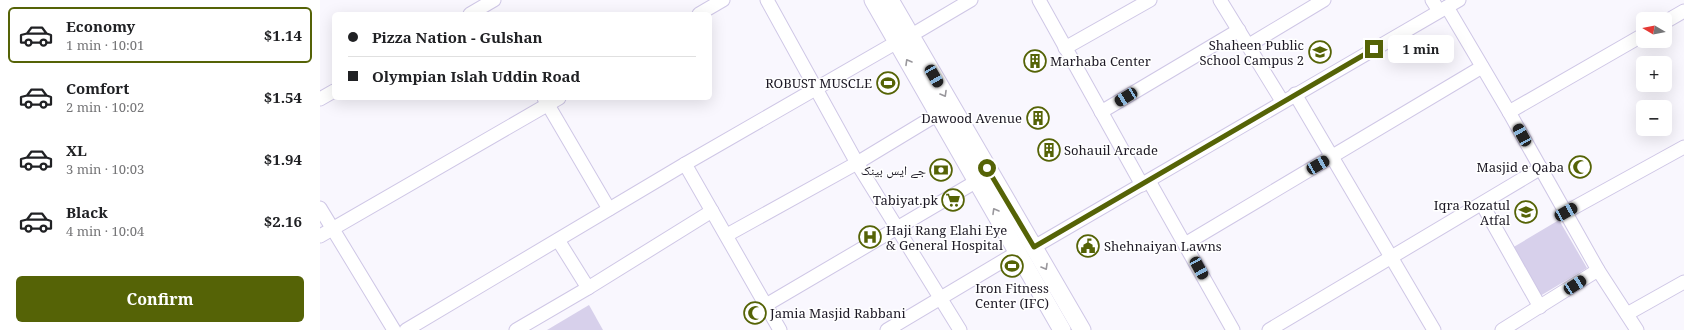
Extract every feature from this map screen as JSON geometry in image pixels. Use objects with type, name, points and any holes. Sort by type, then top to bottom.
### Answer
[{"type":"main road","points":[[873,0],[903,39],[1026,250],[1062,330]]},
{"type":"main road","points":[[890,0],[903,39],[938,114],[977,181],[1082,330]]},
{"type":"street","points":[[702,12],[722,0]]},
{"type":"street","points":[[767,0],[857,163],[960,330]]},
{"type":"street","points":[[406,330],[685,164],[972,0]]},
{"type":"street","points":[[1039,0],[1101,112],[1185,244],[1233,330]]},
{"type":"street","points":[[1065,48],[1150,0]]},
{"type":"street","points":[[1220,0],[1249,45],[1282,102]]},
{"type":"street","points":[[1249,45],[1324,0]]},
{"type":"street","points":[[1432,0],[1443,9],[1482,67],[1598,270],[1637,330]]},
{"type":"street","points":[[888,330],[941,298],[1146,183],[1295,94],[1459,0]]},
{"type":"street","points":[[474,12],[491,4]]},
{"type":"street","points":[[1672,18],[1684,11]]},
{"type":"street","points":[[1101,112],[1239,30]]},
{"type":"street","points":[[1509,112],[1636,39]]},
{"type":"street","points":[[1185,244],[1482,67]]},
{"type":"street","points":[[320,99],[332,92]]},
{"type":"street","points":[[1295,94],[1331,158],[1434,330]]},
{"type":"street","points":[[320,236],[550,100],[609,209]]},
{"type":"street","points":[[727,236],[857,163],[938,114]]},
{"type":"street","points":[[1566,212],[1684,147]]},
{"type":"street","points":[[685,164],[780,330]]},
{"type":"street","points":[[1269,330],[1541,168]]},
{"type":"street","points":[[766,305],[896,227],[977,181]]},
{"type":"street","points":[[1482,204],[1540,308]]},
{"type":"street","points":[[320,208],[394,330]]},
{"type":"street","points":[[516,330],[588,288],[712,211]]},
{"type":"street","points":[[558,240],[588,288]]},
{"type":"street","points":[[1502,330],[1540,308],[1598,270]]},
{"type":"street","points":[[1627,314],[1684,282]]},
{"type":"shaded area","points":[[1559,220],[1587,268],[1540,296],[1512,248]]},
{"type":"shaded area","points":[[589,305],[603,330],[547,330]]},
{"type":"place","name":"Shaheen Public School Campus 2","points":[[1320,52]]},
{"type":"place","name":"Marhaba Center","points":[[1035,61]]},
{"type":"place","name":"ROBUST MUSCLE","points":[[888,83]]},
{"type":"place","name":"Dawood Avenue","points":[[1038,118]]},
{"type":"place","name":"Sohauil Arcade","points":[[1049,150]]},
{"type":"place","name":"Masjid e Qaba","points":[[1580,167]]},
{"type":"place","name":"جے ایس بینک","points":[[941,170]]},
{"type":"place","name":"Tabiyat.pk","points":[[953,200]]},
{"type":"place","name":"Iqra Rozatul Atfal","points":[[1526,212]]},
{"type":"place","name":"Haji Rang Elahi Eye & General Hospital","points":[[870,237]]},
{"type":"place","name":"Shehnaiyan Lawns","points":[[1088,246]]},
{"type":"place","name":"Iron Fitness Center (IFC)","points":[[1012,266]]},
{"type":"place","name":"Jamia Masjid Rabbani","points":[[755,313]]},
{"type":"route","points":[[987,168],[1034,247],[1374,49]]}]
